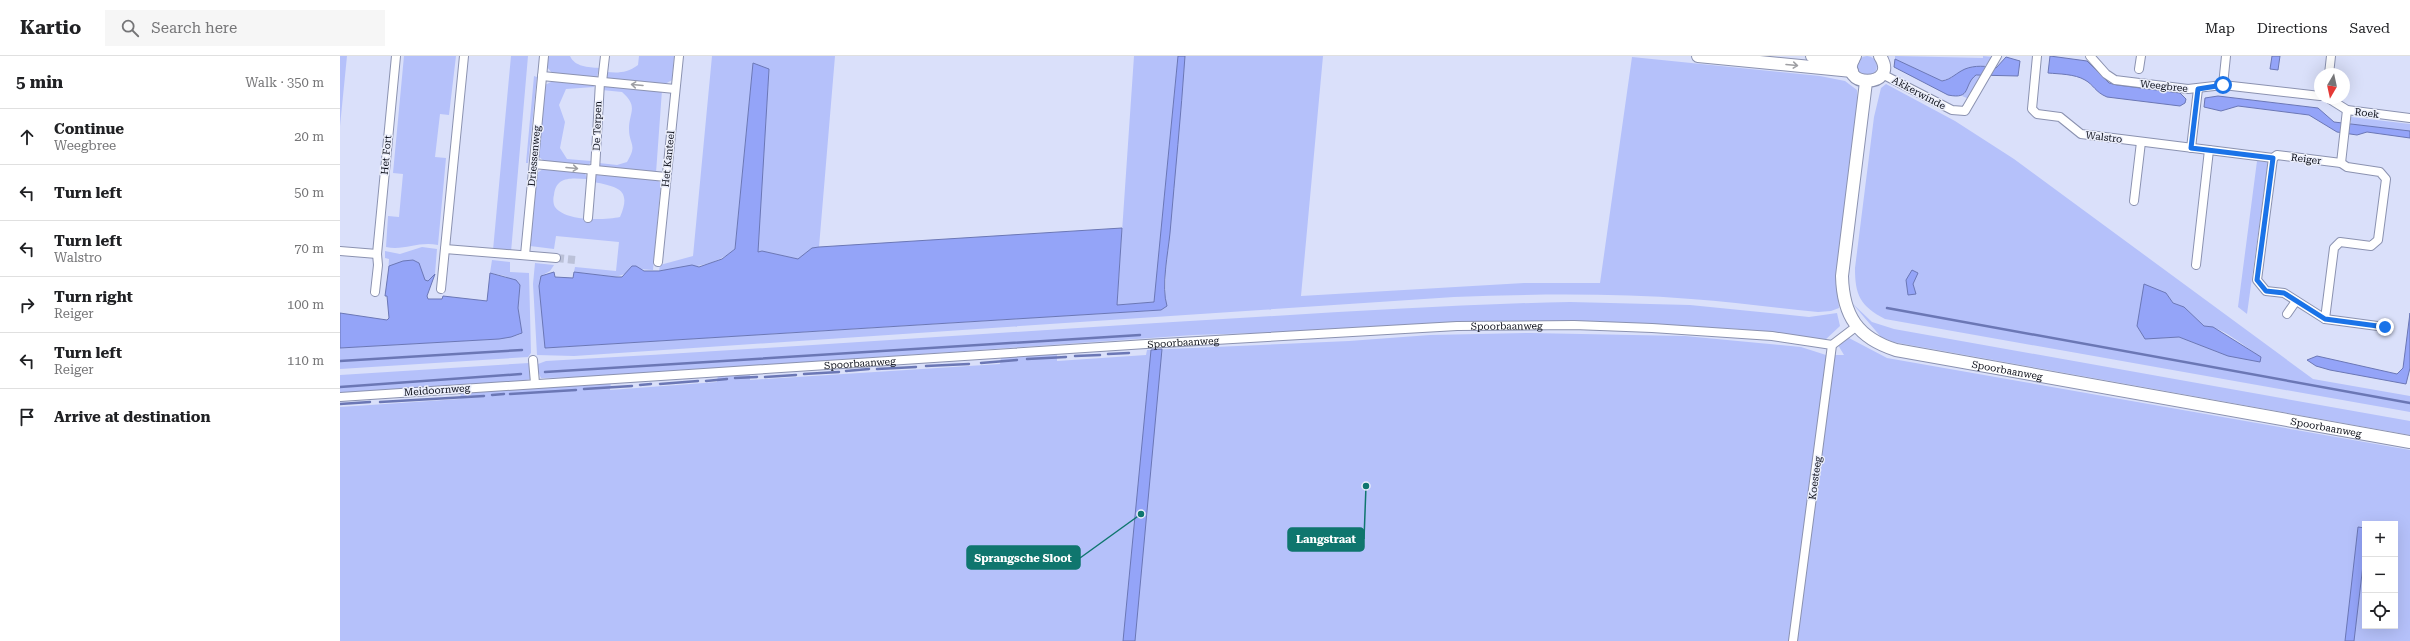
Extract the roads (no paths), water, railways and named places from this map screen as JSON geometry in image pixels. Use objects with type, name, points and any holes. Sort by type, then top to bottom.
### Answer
[{"type":"street","name":"Het Fort","points":[[375,292],[378,265],[377,254],[396,56]]},
{"type":"street","points":[[441,289],[464,56]]},
{"type":"street","name":"Driessenweg","points":[[525,255],[544,56]]},
{"type":"street","name":"De Terpen","points":[[588,218],[594,169],[601,82],[605,56]]},
{"type":"street","name":"Het Kanteel","points":[[658,262],[679,56]]},
{"type":"street","points":[[1698,56],[1853,62]]},
{"type":"street","points":[[1812,56],[1853,62]]},
{"type":"street","points":[[1853,62],[1856,78],[1866,82],[1874,81],[1882,74],[1884,66],[1880,56]]},
{"type":"street","name":"Akkerwinde","points":[[1882,74],[1952,110],[1965,111],[1969,107],[1997,56]]},
{"type":"street","name":"Walstro","points":[[2038,56],[2031,105],[2037,114],[2060,117],[2081,134],[2273,158]]},
{"type":"street","name":"Weegbree","points":[[2090,56],[2106,74],[2115,80],[2198,89],[2223,85],[2314,95]]},
{"type":"street","points":[[2139,69],[2141,56]]},
{"type":"street","points":[[2223,85],[2226,56]]},
{"type":"street","points":[[2330,68],[2331,56]]},
{"type":"street","points":[[542,76],[675,89]]},
{"type":"street","name":"Spoorbaanweg","points":[[1866,82],[1842,276],[1843,296],[1846,308],[1857,326],[1869,339],[1896,350],[2410,442]]},
{"type":"street","points":[[2191,148],[2198,89]]},
{"type":"street","name":"Roek","points":[[2338,104],[2347,110],[2410,118]]},
{"type":"street","points":[[2341,163],[2347,110]]},
{"type":"street","points":[[2134,201],[2141,142]]},
{"type":"street","points":[[2196,265],[2209,150]]},
{"type":"street","name":"Reiger","points":[[2273,158],[2277,155],[2341,163],[2347,167],[2380,172],[2386,179],[2378,240],[2371,246],[2340,242],[2334,248],[2325,319]]},
{"type":"street","points":[[2273,158],[2257,280],[2266,291],[2284,293],[2325,319],[2385,327]]},
{"type":"street","points":[[534,164],[666,177]]},
{"type":"street","points":[[445,249],[556,258]]},
{"type":"street","points":[[340,251],[377,254]]},
{"type":"street","points":[[2287,314],[2296,302]]},
{"type":"street","name":"Spoorbaanweg","points":[[535,384],[1146,344],[1457,326],[1574,325],[1652,328],[1772,336],[1832,345]]},
{"type":"street","points":[[1832,345],[1857,326]]},
{"type":"street","name":"Koesteeg","points":[[1793,641],[1832,345]]},
{"type":"street","points":[[533,360],[535,384]]},
{"type":"street","name":"Meidoornweg","points":[[340,397],[535,384]]},
{"type":"waterway","points":[[1887,308],[2410,403]]},
{"type":"waterway","points":[[545,372],[1140,335]]},
{"type":"waterway","points":[[340,361],[522,350]]},
{"type":"waterway","points":[[1108,354],[1129,353]]},
{"type":"waterway","points":[[1075,356],[1100,355]]},
{"type":"waterway","points":[[1027,359],[1066,357]]},
{"type":"waterway","points":[[981,363],[1017,360]]},
{"type":"waterway","points":[[926,366],[969,364]]},
{"type":"waterway","points":[[877,369],[916,367]]},
{"type":"waterway","points":[[846,371],[869,369]]},
{"type":"waterway","points":[[804,374],[839,372]]},
{"type":"waterway","points":[[340,387],[521,374]]},
{"type":"waterway","points":[[765,377],[796,375]]},
{"type":"waterway","points":[[735,378],[757,377]]},
{"type":"waterway","points":[[706,381],[727,379]]},
{"type":"waterway","points":[[660,384],[698,381]]},
{"type":"waterway","points":[[640,385],[651,384]]},
{"type":"waterway","points":[[584,389],[632,386]]},
{"type":"waterway","points":[[510,394],[576,390]]},
{"type":"waterway","points":[[492,395],[504,394]]},
{"type":"waterway","points":[[380,402],[484,396]]},
{"type":"waterway","points":[[340,404],[370,402]]},
{"type":"tunnel","points":[[556,258],[575,260]]},
{"type":"place","name":"Langstraat","points":[[1366,486]]},
{"type":"place","name":"Sprangsche Sloot","points":[[1141,514]]}]
